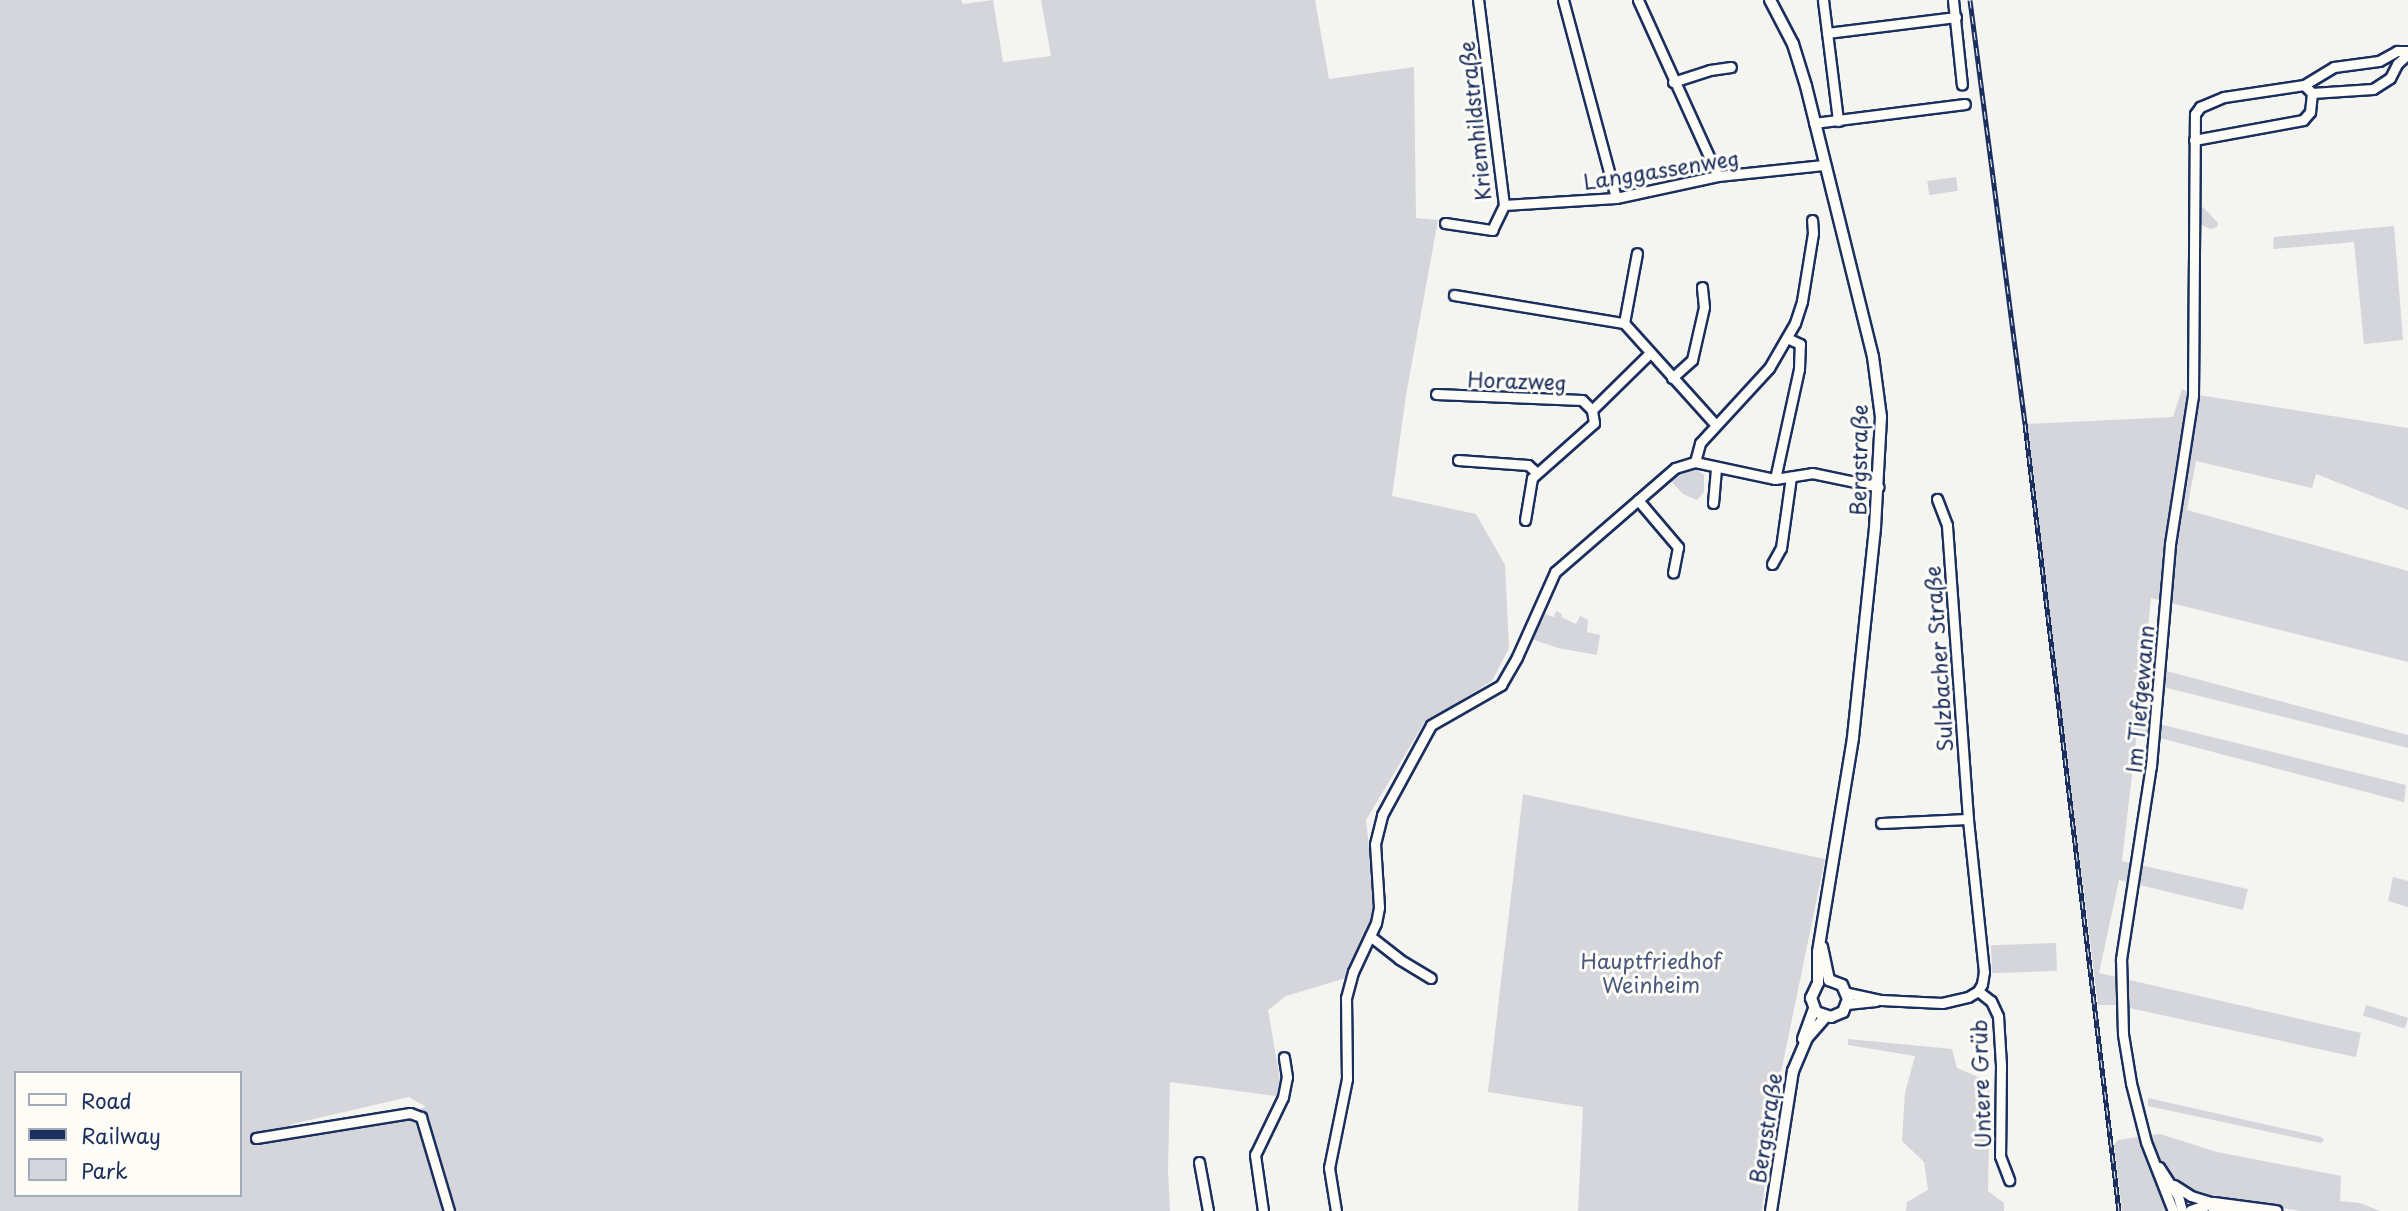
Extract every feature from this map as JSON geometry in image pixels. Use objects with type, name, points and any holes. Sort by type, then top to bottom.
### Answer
[{"type":"main road","name":"Bergstraße","points":[[1770,0],[1793,44],[1814,123],[1878,387],[1881,439],[1879,486],[1853,738],[1821,933],[1824,981],[1811,998],[1814,1009],[1807,1023],[1790,1084],[1772,1211]]},
{"type":"main road","points":[[1824,981],[1842,985],[1847,999]]},
{"type":"main road","name":"Bergstraße","points":[[1801,1052],[1814,1027],[1825,1017],[1839,1014],[1847,999]]},
{"type":"main road","points":[[1814,1009],[1825,1017]]},
{"type":"main road","points":[[2191,1211],[2239,1207],[2276,1211]]},
{"type":"street","name":"Kriemhildstraße","points":[[1445,223],[1492,230],[1503,205],[1478,0]]},
{"type":"street","points":[[1563,0],[1616,198]]},
{"type":"street","points":[[1638,0],[1717,176]]},
{"type":"street","points":[[1823,0],[1839,121]]},
{"type":"street","points":[[1954,0],[1962,85]]},
{"type":"street","points":[[1828,33],[1956,17]]},
{"type":"street","points":[[2397,51],[2408,53],[2381,86],[2364,90],[2312,93],[2304,85],[2334,67],[2379,61],[2397,51]]},
{"type":"street","points":[[1673,82],[1710,70],[1731,67]]},
{"type":"street","name":"Im Tiefgewann","points":[[2173,1211],[2137,1112],[2127,1061],[2121,959],[2149,786],[2169,544],[2193,396],[2194,114],[2200,107],[2224,97],[2304,85]]},
{"type":"street","points":[[2194,141],[2303,120],[2310,112],[2312,93]]},
{"type":"street","points":[[1814,123],[1965,104]]},
{"type":"street","name":"Langgassenweg","points":[[1503,205],[1616,198],[1717,176],[1824,164]]},
{"type":"street","points":[[1695,462],[1700,443],[1769,368],[1787,338],[1802,301],[1813,233],[1812,220]]},
{"type":"street","points":[[1624,323],[1637,253]]},
{"type":"street","points":[[1672,378],[1692,360],[1704,307],[1702,287]]},
{"type":"street","points":[[1454,295],[1624,323],[1716,425]]},
{"type":"street","points":[[1775,479],[1799,369],[1800,344],[1787,338]]},
{"type":"street","points":[[1525,520],[1532,478],[1594,423],[1592,410],[1650,353]]},
{"type":"street","name":"Horazweg","points":[[1436,394],[1581,400],[1592,410]]},
{"type":"street","points":[[1458,460],[1528,465],[1537,473]]},
{"type":"street","points":[[1336,1211],[1329,1168],[1346,1079],[1346,998],[1353,972],[1370,936],[1379,907],[1375,858],[1377,829],[1427,731],[1501,685],[1517,657],[1555,572],[1675,468],[1695,462],[1775,479],[1812,473],[1879,486]]},
{"type":"street","points":[[1713,503],[1716,467]]},
{"type":"street","points":[[1772,564],[1781,548],[1791,477]]},
{"type":"street","name":"Sulzbacher Straße","points":[[1937,499],[1947,525],[1968,819],[1984,972],[1978,991]]},
{"type":"street","points":[[1638,500],[1678,547],[1673,573]]},
{"type":"street","points":[[1881,823],[1968,819]]},
{"type":"street","points":[[1370,936],[1399,959],[1431,978]]},
{"type":"street","points":[[1847,999],[1955,1002],[1978,991]]},
{"type":"street","name":"Untere Grüb","points":[[1978,991],[1991,1002],[1998,1016],[2001,1065],[2000,1156],[2009,1180]]},
{"type":"street","points":[[1263,1211],[1255,1155],[1283,1097],[1287,1077],[1284,1057]]},
{"type":"street","points":[[256,1138],[410,1113],[421,1117],[449,1211]]},
{"type":"street","points":[[1199,1162],[1208,1211]]},
{"type":"street","name":"Im Tiefgewann","points":[[2155,1163],[2171,1183],[2182,1211]]},
{"type":"street","name":"Im Tiefgewann","points":[[2171,1183],[2214,1207]]},
{"type":"green space","points":[[0,0],[961,0],[963,4],[993,0],[1003,62],[1051,56],[1041,0],[1315,0],[1329,79],[1414,67],[1416,218],[1438,220],[1406,395],[1392,496],[1476,514],[1505,565],[1509,648],[1492,681],[1424,723],[1366,820],[1375,903],[1366,936],[1346,978],[1286,996],[1268,1010],[1283,1097],[1170,1082],[1170,1211],[0,1211]],"holes":[[[409,1097],[426,1107],[377,1120],[370,1127],[254,1145],[254,1140],[287,1129],[292,1124]]]},
{"type":"green space","points":[[1956,177],[1958,191],[1929,195],[1927,181]]},
{"type":"green space","points":[[2203,207],[2218,223],[2217,227],[2211,229],[2201,225],[2199,209]]},
{"type":"green space","points":[[2394,226],[2403,340],[2364,344],[2354,242],[2274,249],[2273,243],[2274,237]]},
{"type":"green space","points":[[2182,389],[2192,394],[2408,428],[2408,510],[2316,474],[2312,488],[2196,461],[2187,510],[2408,571],[2408,662],[2151,598],[2144,665],[2408,735],[2408,748],[2143,682],[2139,719],[2406,785],[2404,802],[2137,732],[2122,861],[2248,889],[2243,910],[2119,880],[2099,973],[2361,1033],[2356,1057],[2115,1005],[2098,1005],[2025,424],[2173,417]]},
{"type":"green space","points":[[1693,467],[1704,475],[1704,492],[1697,500],[1683,494],[1668,478]]},
{"type":"green space","points":[[1536,611],[1554,617],[1556,611],[1562,614],[1561,617],[1576,624],[1580,616],[1588,620],[1587,632],[1600,635],[1597,655],[1558,648],[1526,637]]},
{"type":"green space","name":"Hauptfriedhof Weinheim","points":[[1523,794],[1825,859],[1771,1121],[1762,1211],[1578,1211],[1583,1107],[1488,1092]]},
{"type":"green space","points":[[2393,877],[2408,881],[2408,907],[2388,901]]},
{"type":"green space","points":[[2056,943],[2057,971],[1992,973],[1991,945]]},
{"type":"green space","points":[[2366,1005],[2408,1018],[2405,1028],[2363,1016]]},
{"type":"green space","points":[[1848,1039],[1952,1049],[1957,1068],[1990,1082],[1988,1191],[2004,1203],[2004,1211],[1906,1211],[1907,1202],[1928,1190],[1924,1162],[1902,1141],[1905,1093],[1915,1056],[1848,1045]]},
{"type":"green space","points":[[2148,1098],[2321,1137],[2324,1140],[2321,1143],[2148,1106]]},
{"type":"green space","points":[[2160,1134],[2217,1152],[2341,1176],[2340,1201],[2360,1203],[2380,1211],[2300,1211],[2210,1196],[2189,1199],[2170,1211],[2122,1211],[2114,1145],[2118,1140]]},
{"type":"railway","points":[[1970,0],[2025,424],[2119,1211]]}]
